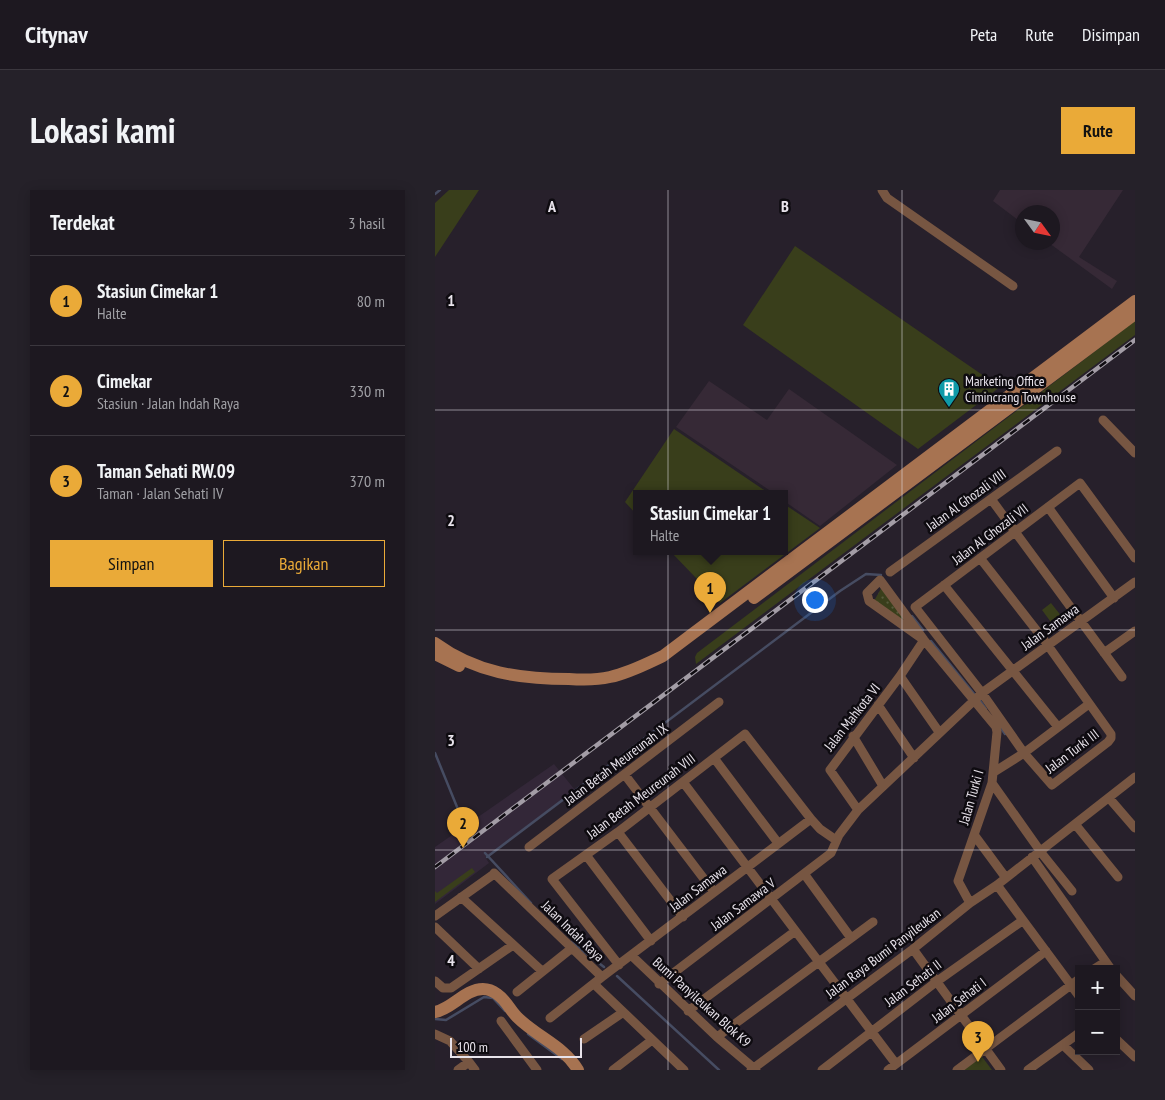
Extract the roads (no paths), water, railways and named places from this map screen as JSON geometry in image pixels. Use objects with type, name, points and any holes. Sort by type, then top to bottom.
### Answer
[{"type":"street","points":[[882,190],[887,198],[1013,286]]},
{"type":"street","points":[[435,654],[471,672],[514,685],[577,688],[613,685],[669,662],[809,551],[1135,301]]},
{"type":"street","points":[[435,643],[476,665],[517,678],[578,680],[610,678],[663,656],[1135,314]]},
{"type":"street","points":[[1103,420],[1135,453]]},
{"type":"street","name":"Jalan Al Ghozali VIII","points":[[890,572],[1057,451]]},
{"type":"street","name":"Jalan Al Ghozali VII","points":[[978,697],[915,607],[1080,483],[1132,547]]},
{"type":"street","points":[[991,499],[1122,677]]},
{"type":"street","points":[[1048,507],[1113,598]]},
{"type":"street","points":[[1132,547],[1135,558]]},
{"type":"street","points":[[980,558],[1048,645],[1089,704],[1024,753],[994,772]]},
{"type":"street","points":[[924,640],[869,601],[867,594],[880,580],[924,640],[978,697],[1024,753]]},
{"type":"street","name":"Jalan Samawa","points":[[836,840],[858,810],[978,697],[1135,582]]},
{"type":"street","points":[[945,585],[1058,727]]},
{"type":"street","points":[[1104,653],[1135,631]]},
{"type":"street","name":"Jalan Mahkota VI","points":[[858,810],[830,770],[853,736],[900,676],[924,640]]},
{"type":"street","points":[[900,676],[939,732]]},
{"type":"street","name":"Jalan Turki I","points":[[970,903],[958,882],[992,783],[997,732],[978,697]]},
{"type":"street","name":"Jalan Betah Meureunah IX","points":[[529,847],[719,702]]},
{"type":"street","name":"Jalan Turki III","points":[[1024,753],[1048,784],[1056,784],[1111,738],[1111,734],[1089,704]]},
{"type":"street","points":[[879,705],[914,758]]},
{"type":"street","name":"Jalan Betah Meureunah VIII","points":[[617,967],[552,879],[618,832],[745,734],[811,819]]},
{"type":"street","points":[[853,736],[883,786]]},
{"type":"street","points":[[714,758],[778,843]]},
{"type":"street","points":[[625,775],[714,892]]},
{"type":"street","name":"Jalan Raya Bumi Panyileukan","points":[[754,1069],[913,949],[970,903],[997,885],[1135,777]]},
{"type":"street","points":[[683,782],[794,932],[819,961],[896,1064]]},
{"type":"street","points":[[992,783],[1072,891]]},
{"type":"street","points":[[1109,798],[1135,828]]},
{"type":"street","points":[[811,819],[820,830],[836,840]]},
{"type":"street","name":"Jalan Samawa","points":[[602,978],[811,819]]},
{"type":"street","points":[[1075,824],[1119,878]]},
{"type":"street","points":[[618,832],[683,917]]},
{"type":"street","points":[[975,836],[1006,878]]},
{"type":"street","name":"Jalan Samawa V","points":[[659,984],[771,901],[831,853],[836,840]]},
{"type":"street","points":[[586,855],[650,941]]},
{"type":"street","points":[[1032,857],[1102,965]]},
{"type":"street","name":"Jalan Indah Raya","points":[[461,897],[494,873],[602,978],[594,984],[680,1069]]},
{"type":"street","points":[[805,874],[853,936]]},
{"type":"street","points":[[957,1070],[1075,982],[1022,921],[997,885]]},
{"type":"street","points":[[435,916],[461,897],[542,971]]},
{"type":"street","name":"Jalan Sehati II","points":[[822,1070],[936,982],[1022,921]]},
{"type":"street","points":[[717,1037],[873,922]]},
{"type":"street","points":[[435,926],[479,969]]},
{"type":"street","points":[[689,1011],[794,932]]},
{"type":"street","points":[[435,981],[443,988],[451,988],[513,945]]},
{"type":"street","points":[[517,992],[573,948]]},
{"type":"street","points":[[913,949],[1001,1070]]},
{"type":"street","name":"Jalan Sehati I","points":[[888,1070],[1047,951]]},
{"type":"street","name":"Bumi Panyileukan Blok K9","points":[[631,956],[659,984],[754,1069]]},
{"type":"street","points":[[1120,979],[1135,996]]},
{"type":"street","points":[[550,1018],[594,984]]},
{"type":"street","points":[[435,1012],[446,1008],[473,991],[490,990],[505,1001],[517,1017],[569,1056],[578,1070]]},
{"type":"street","points":[[584,1039],[622,1013]]},
{"type":"street","points":[[501,1021],[537,1070]]},
{"type":"street","points":[[435,1034],[450,1041],[475,1070]]},
{"type":"street","points":[[1033,1069],[1075,1036]]},
{"type":"street","points":[[613,1070],[652,1040]]},
{"type":"street","points":[[1120,1043],[1135,1057]]},
{"type":"street","points":[[1063,1044],[1089,1070]]},
{"type":"street","points":[[457,1070],[469,1062]]},
{"type":"waterway","points":[[435,194],[440,190]]},
{"type":"waterway","points":[[487,857],[840,591],[866,574],[881,575]]},
{"type":"waterway","points":[[912,616],[923,630]]},
{"type":"waterway","points":[[931,641],[975,695]]},
{"type":"waterway","points":[[979,699],[986,709]]},
{"type":"waterway","points":[[1000,727],[1005,734]]},
{"type":"waterway","points":[[435,753],[466,829]]},
{"type":"waterway","points":[[485,853],[531,903]]},
{"type":"waterway","points":[[571,942],[604,967]]},
{"type":"waterway","points":[[617,976],[719,1070]]},
{"type":"waterway","points":[[435,1019],[446,1020],[484,997],[493,998],[505,1011]]},
{"type":"waterway","points":[[528,1034],[562,1059]]},
{"type":"railway","points":[[435,867],[1135,340]]},
{"type":"place","name":"Marketing Office Cimincrang Townhouse","points":[[949,408]]},
{"type":"place","name":"Stasiun Cimekar 1","points":[[710,613]]},
{"type":"place","name":"Cimekar","points":[[463,848]]},
{"type":"place","name":"Taman Sehati RW.09","points":[[978,1062]]}]
